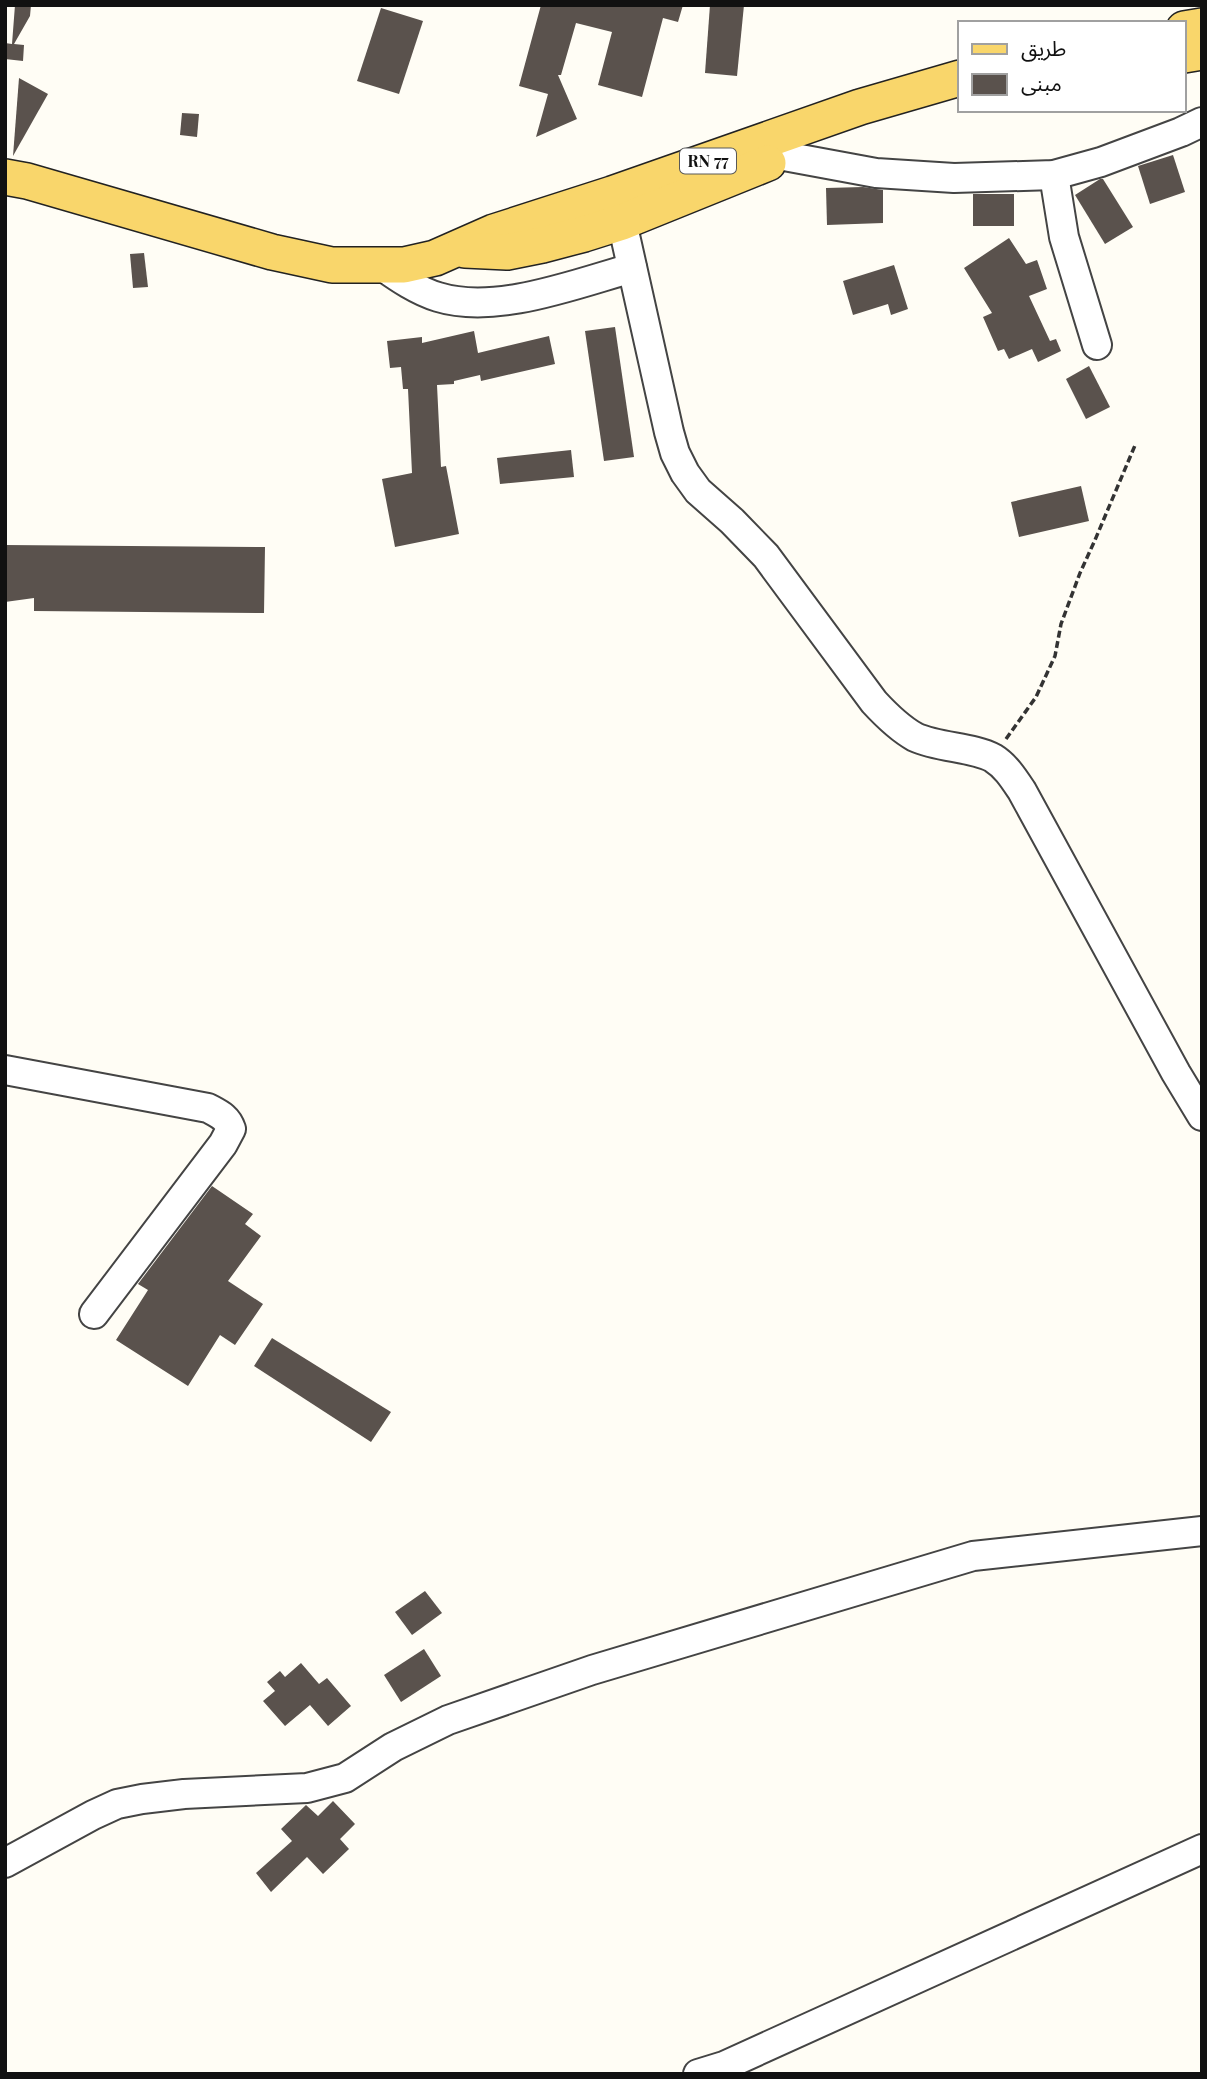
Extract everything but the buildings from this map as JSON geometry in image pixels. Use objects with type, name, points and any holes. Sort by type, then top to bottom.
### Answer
[{"type":"main road","name":"RN 77","points":[[5,177],[272,252],[332,265],[382,266],[420,262],[458,249],[494,232],[612,194],[847,111],[958,79]]},
{"type":"main road","points":[[458,249],[508,253],[622,222],[785,156],[856,132],[958,104]]},
{"type":"street","points":[[785,156],[876,173],[954,178],[1054,175],[1101,162],[1202,122]]},
{"type":"street","points":[[1054,175],[1064,237],[1097,345]]},
{"type":"street","points":[[622,222],[669,432],[685,473],[698,491],[732,521],[765,556],[874,702],[892,722],[914,736],[939,746],[992,758],[1009,772],[1202,1116]]},
{"type":"street","points":[[382,266],[438,298],[468,303],[538,295],[632,268]]},
{"type":"street","points":[[5,1070],[208,1108],[223,1115],[229,1122],[231,1129],[223,1144],[94,1314]]},
{"type":"street","points":[[5,1863],[117,1804],[184,1794],[307,1788],[345,1778],[393,1747],[448,1720],[592,1670],[973,1556],[1202,1531]]},
{"type":"street","points":[[698,2074],[724,2066],[1202,1849]]},
{"type":"path","points":[[992,758],[1036,697],[1055,656],[1061,624],[1080,573],[1136,443]]}]
